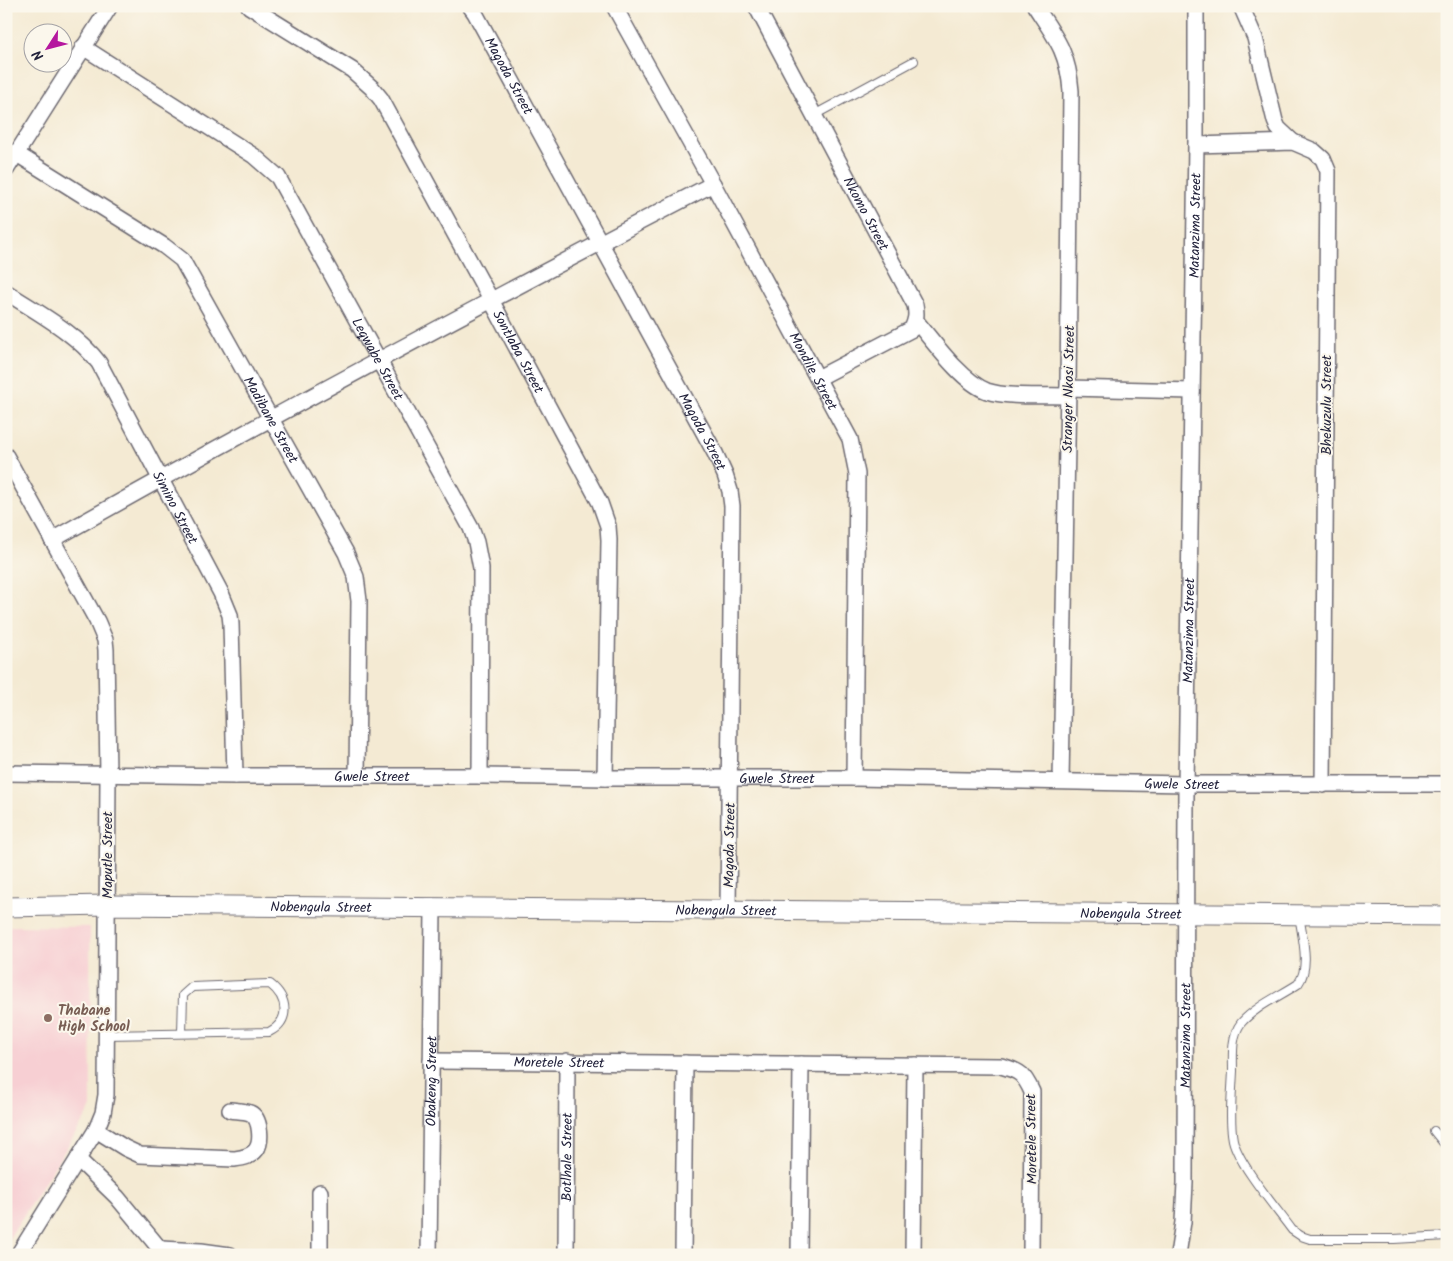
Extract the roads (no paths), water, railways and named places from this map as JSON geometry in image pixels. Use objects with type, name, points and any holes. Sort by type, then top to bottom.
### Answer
[{"type":"street","points":[[6,170],[110,6]]},
{"type":"street","name":"Sontlaba Street","points":[[249,6],[352,70],[372,88],[380,99],[491,300],[600,504],[608,526],[609,558],[605,778]]},
{"type":"street","name":"Magoda Street","points":[[470,6],[715,453],[730,491],[732,516],[728,910]]},
{"type":"street","name":"Mondile Street","points":[[614,6],[713,184],[850,439],[857,474],[854,778]]},
{"type":"street","name":"Nkomo Street","points":[[756,6],[915,305],[916,321]]},
{"type":"street","name":"Stranger Nkosi Street","points":[[1035,6],[1064,53],[1069,71],[1071,101],[1061,781]]},
{"type":"street","name":"Matanzima Street","points":[[1178,1255],[1186,1183],[1186,784],[1196,145],[1196,6]]},
{"type":"street","points":[[1240,6],[1256,38],[1274,121],[1293,142]]},
{"type":"street","name":"Leqwabe Street","points":[[83,47],[254,156],[278,177],[380,361],[470,528],[480,555],[480,776]]},
{"type":"street","name":"Bhekuzulu Street","points":[[1196,145],[1293,142],[1314,151],[1323,159],[1328,171],[1323,785]]},
{"type":"street","name":"Madibane Street","points":[[17,154],[164,246],[182,260],[346,553],[356,577],[360,601],[358,776]]},
{"type":"street","points":[[52,540],[161,478],[491,300],[713,184]]},
{"type":"street","name":"Simino Street","points":[[6,292],[69,334],[90,352],[98,363],[222,593],[230,615],[235,776]]},
{"type":"street","points":[[818,378],[902,335],[912,329],[916,321],[958,371],[987,391],[1006,394],[1192,391]]},
{"type":"street","name":"Maputle Street","points":[[6,456],[97,621],[105,640],[108,774],[106,1095],[103,1113],[96,1130],[18,1255]]},
{"type":"street","name":"Gwele Street","points":[[6,773],[235,776],[854,778],[1186,784],[1447,784]]},
{"type":"street","name":"Nobengula Street","points":[[6,907],[107,905],[1447,916]]},
{"type":"street","name":"Obakeng Street","points":[[429,1255],[433,908]]},
{"type":"street","name":"Moretele Street","points":[[431,1061],[1001,1066],[1016,1070],[1026,1078],[1032,1092],[1031,1255]]},
{"type":"street","name":"Botlhale Street","points":[[566,1255],[567,1061]]},
{"type":"street","points":[[684,1255],[685,1063]]},
{"type":"street","points":[[799,1255],[801,1064]]},
{"type":"street","points":[[913,1255],[915,1065]]},
{"type":"street","points":[[96,1130],[125,1148],[140,1154],[225,1159],[243,1158],[256,1151],[259,1145],[260,1131],[255,1118],[250,1113],[230,1110]]},
{"type":"street","points":[[78,1159],[117,1196],[163,1252],[201,1251],[230,1255]]},
{"type":"street","points":[[320,1192],[320,1255]]},
{"type":"lane","points":[[814,115],[914,61]]},
{"type":"lane","points":[[1299,915],[1306,967],[1304,976],[1298,984],[1250,1015],[1241,1024],[1236,1033],[1233,1055],[1232,1128],[1233,1141],[1237,1152],[1292,1230],[1301,1236],[1310,1239],[1394,1240],[1447,1236]]},
{"type":"lane","points":[[106,1035],[182,1034],[268,1032],[278,1028],[284,1017],[282,997],[279,990],[270,984],[192,987],[183,995],[182,1034]]},
{"type":"lane","points":[[1434,1131],[1447,1147]]},
{"type":"place","name":"Thabane High School","points":[[48,1018]]}]
